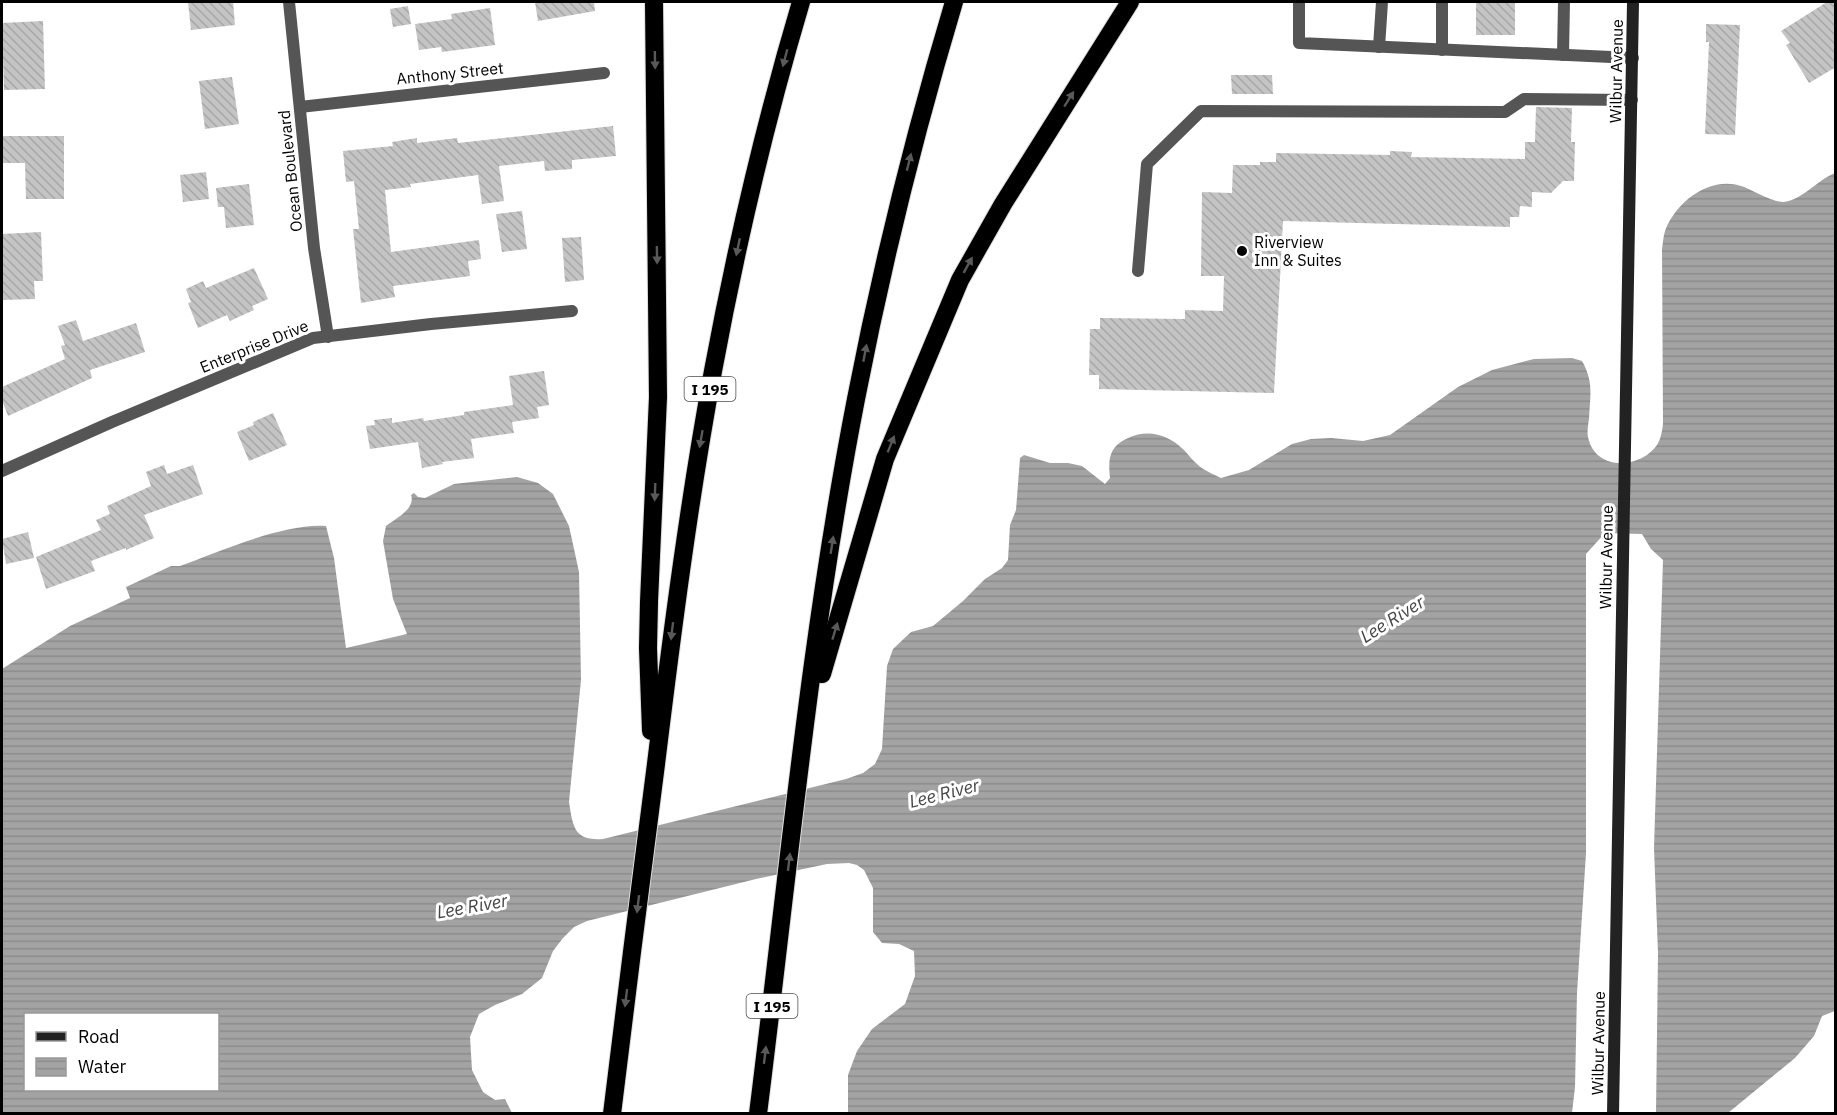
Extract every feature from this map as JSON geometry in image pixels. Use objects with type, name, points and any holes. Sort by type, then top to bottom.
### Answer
[{"type":"highway","points":[[653,783],[648,648],[658,397],[654,2]]},
{"type":"highway","name":"I 195","points":[[612,1113],[683,559],[713,371],[755,174],[801,2]]},
{"type":"highway","name":"I 195","points":[[758,1113],[806,727],[841,482],[870,332],[910,158],[954,2]]},
{"type":"highway","points":[[806,727],[885,459],[960,280],[1003,204],[1130,2]]},
{"type":"main road","name":"Wilbur Avenue","points":[[1613,1113],[1633,2]]},
{"type":"street","name":"Ocean Boulevard","points":[[289,2],[314,248],[328,337]]},
{"type":"street","points":[[1299,2],[1299,44],[1633,58]]},
{"type":"street","points":[[1379,47],[1382,2]]},
{"type":"street","points":[[1442,2],[1442,50]]},
{"type":"street","points":[[1563,55],[1564,2]]},
{"type":"street","name":"Anthony Street","points":[[300,107],[604,74]]},
{"type":"street","points":[[1138,271],[1147,164],[1201,111],[1505,112],[1524,99],[1632,100]]},
{"type":"street","name":"Enterprise Drive","points":[[2,471],[112,422],[313,338],[572,311]]},
{"type":"water","name":"Lee River","points":[[1835,173],[1835,1011],[1822,1016],[1814,1036],[1795,1058],[1728,1113],[1656,1113],[1658,953],[1654,848],[1663,560],[1651,549],[1642,534],[1605,533],[1586,554],[1586,853],[1572,1113],[848,1113],[848,1075],[857,1051],[872,1029],[905,1004],[915,976],[914,951],[899,944],[882,943],[873,932],[873,888],[864,870],[849,863],[827,864],[756,879],[587,921],[574,927],[553,951],[542,978],[522,994],[479,1014],[470,1037],[472,1070],[483,1092],[495,1100],[505,1099],[512,1113],[2,1114],[2,669],[70,626],[130,598],[126,587],[171,566],[180,566],[272,533],[309,526],[326,526],[334,558],[346,648],[407,634],[393,599],[383,541],[386,526],[408,509],[411,505],[411,495],[414,493],[418,497],[425,498],[454,484],[517,477],[538,483],[553,494],[569,526],[579,572],[581,680],[570,811],[574,825],[581,835],[586,838],[603,839],[846,779],[863,773],[875,764],[882,749],[887,666],[893,649],[911,632],[933,626],[985,579],[1002,568],[1008,560],[1010,525],[1016,510],[1020,458],[1024,455],[1050,463],[1082,466],[1105,484],[1110,478],[1109,465],[1116,446],[1134,436],[1149,433],[1157,434],[1178,444],[1199,466],[1221,478],[1249,470],[1292,444],[1311,439],[1363,441],[1390,435],[1458,387],[1492,370],[1534,359],[1572,358],[1582,361],[1590,383],[1588,435],[1591,447],[1604,459],[1612,462],[1630,462],[1647,455],[1659,442],[1663,424],[1662,249],[1664,233],[1670,220],[1685,201],[1706,188],[1717,185],[1741,186],[1780,202],[1798,197]]},
{"type":"building","points":[[188,2],[233,2],[235,25],[191,30]]},
{"type":"building","points":[[535,2],[594,2],[595,11],[538,21]]},
{"type":"building","points":[[1476,2],[1515,2],[1515,35],[1476,35]]},
{"type":"building","points":[[1827,2],[1836,2],[1836,67],[1809,83],[1786,45],[1790,43],[1781,31]]},
{"type":"building","points":[[408,6],[411,24],[393,27],[390,9]]},
{"type":"building","points":[[490,8],[495,45],[442,52],[441,47],[419,50],[415,24],[452,19],[451,14]]},
{"type":"building","points":[[43,21],[45,89],[4,90],[2,23]]},
{"type":"building","points":[[1706,24],[1740,25],[1735,135],[1705,134],[1709,42],[1706,42]]},
{"type":"building","points":[[1231,75],[1272,75],[1273,94],[1232,94]]},
{"type":"building","points":[[232,77],[239,124],[205,129],[199,81]]},
{"type":"building","name":"Riverview Inn & Suites","points":[[1536,107],[1572,108],[1571,142],[1575,142],[1574,181],[1563,181],[1551,193],[1532,192],[1532,207],[1520,206],[1519,217],[1510,217],[1510,227],[1283,221],[1274,393],[1099,389],[1099,375],[1089,375],[1090,329],[1100,329],[1100,318],[1185,319],[1185,310],[1223,311],[1224,276],[1201,276],[1202,192],[1232,193],[1233,165],[1260,165],[1260,162],[1276,162],[1276,153],[1390,155],[1390,151],[1412,152],[1411,157],[1525,159],[1525,142],[1535,142]]},
{"type":"building","points":[[613,126],[616,156],[572,160],[572,169],[545,171],[544,161],[499,166],[504,201],[482,204],[478,175],[410,184],[411,187],[385,190],[391,252],[479,240],[481,259],[468,261],[470,276],[393,286],[395,297],[361,303],[353,229],[359,229],[354,181],[346,182],[343,151],[393,146],[392,142],[417,138],[417,143],[457,138],[458,143]]},
{"type":"building","points":[[2,136],[64,136],[64,199],[26,199],[25,163],[2,163]]},
{"type":"building","points":[[206,172],[209,199],[183,202],[180,175]]},
{"type":"building","points":[[249,184],[254,225],[226,228],[224,207],[218,207],[216,188]]},
{"type":"building","points":[[522,211],[527,249],[502,252],[496,214]]},
{"type":"building","points":[[41,232],[43,281],[34,281],[35,299],[2,300],[2,234]]},
{"type":"building","points":[[581,237],[584,280],[565,282],[562,238]]},
{"type":"building","points":[[254,268],[268,299],[252,306],[254,310],[230,321],[227,315],[198,328],[188,303],[191,302],[186,289],[203,281],[206,288]]},
{"type":"building","points":[[76,320],[83,341],[136,323],[145,352],[90,370],[92,378],[8,416],[2,400],[2,387],[65,359],[61,346],[65,345],[58,326]]},
{"type":"building","points":[[544,371],[549,405],[537,407],[539,418],[512,422],[514,433],[471,439],[474,458],[442,462],[443,464],[422,468],[418,442],[370,449],[366,426],[375,425],[374,420],[392,418],[392,423],[423,418],[424,421],[513,405],[509,376]]},
{"type":"building","points":[[273,413],[287,445],[249,461],[237,432]]},
{"type":"building","points":[[164,465],[167,474],[193,465],[203,494],[144,515],[154,538],[91,561],[95,571],[46,589],[36,557],[101,530],[96,520],[110,514],[107,506],[151,486],[146,472]]},
{"type":"building","points":[[28,532],[34,558],[6,564],[2,539]]},
{"type":"place","name":"Riverview Inn & Suites","points":[[1242,251]]}]
